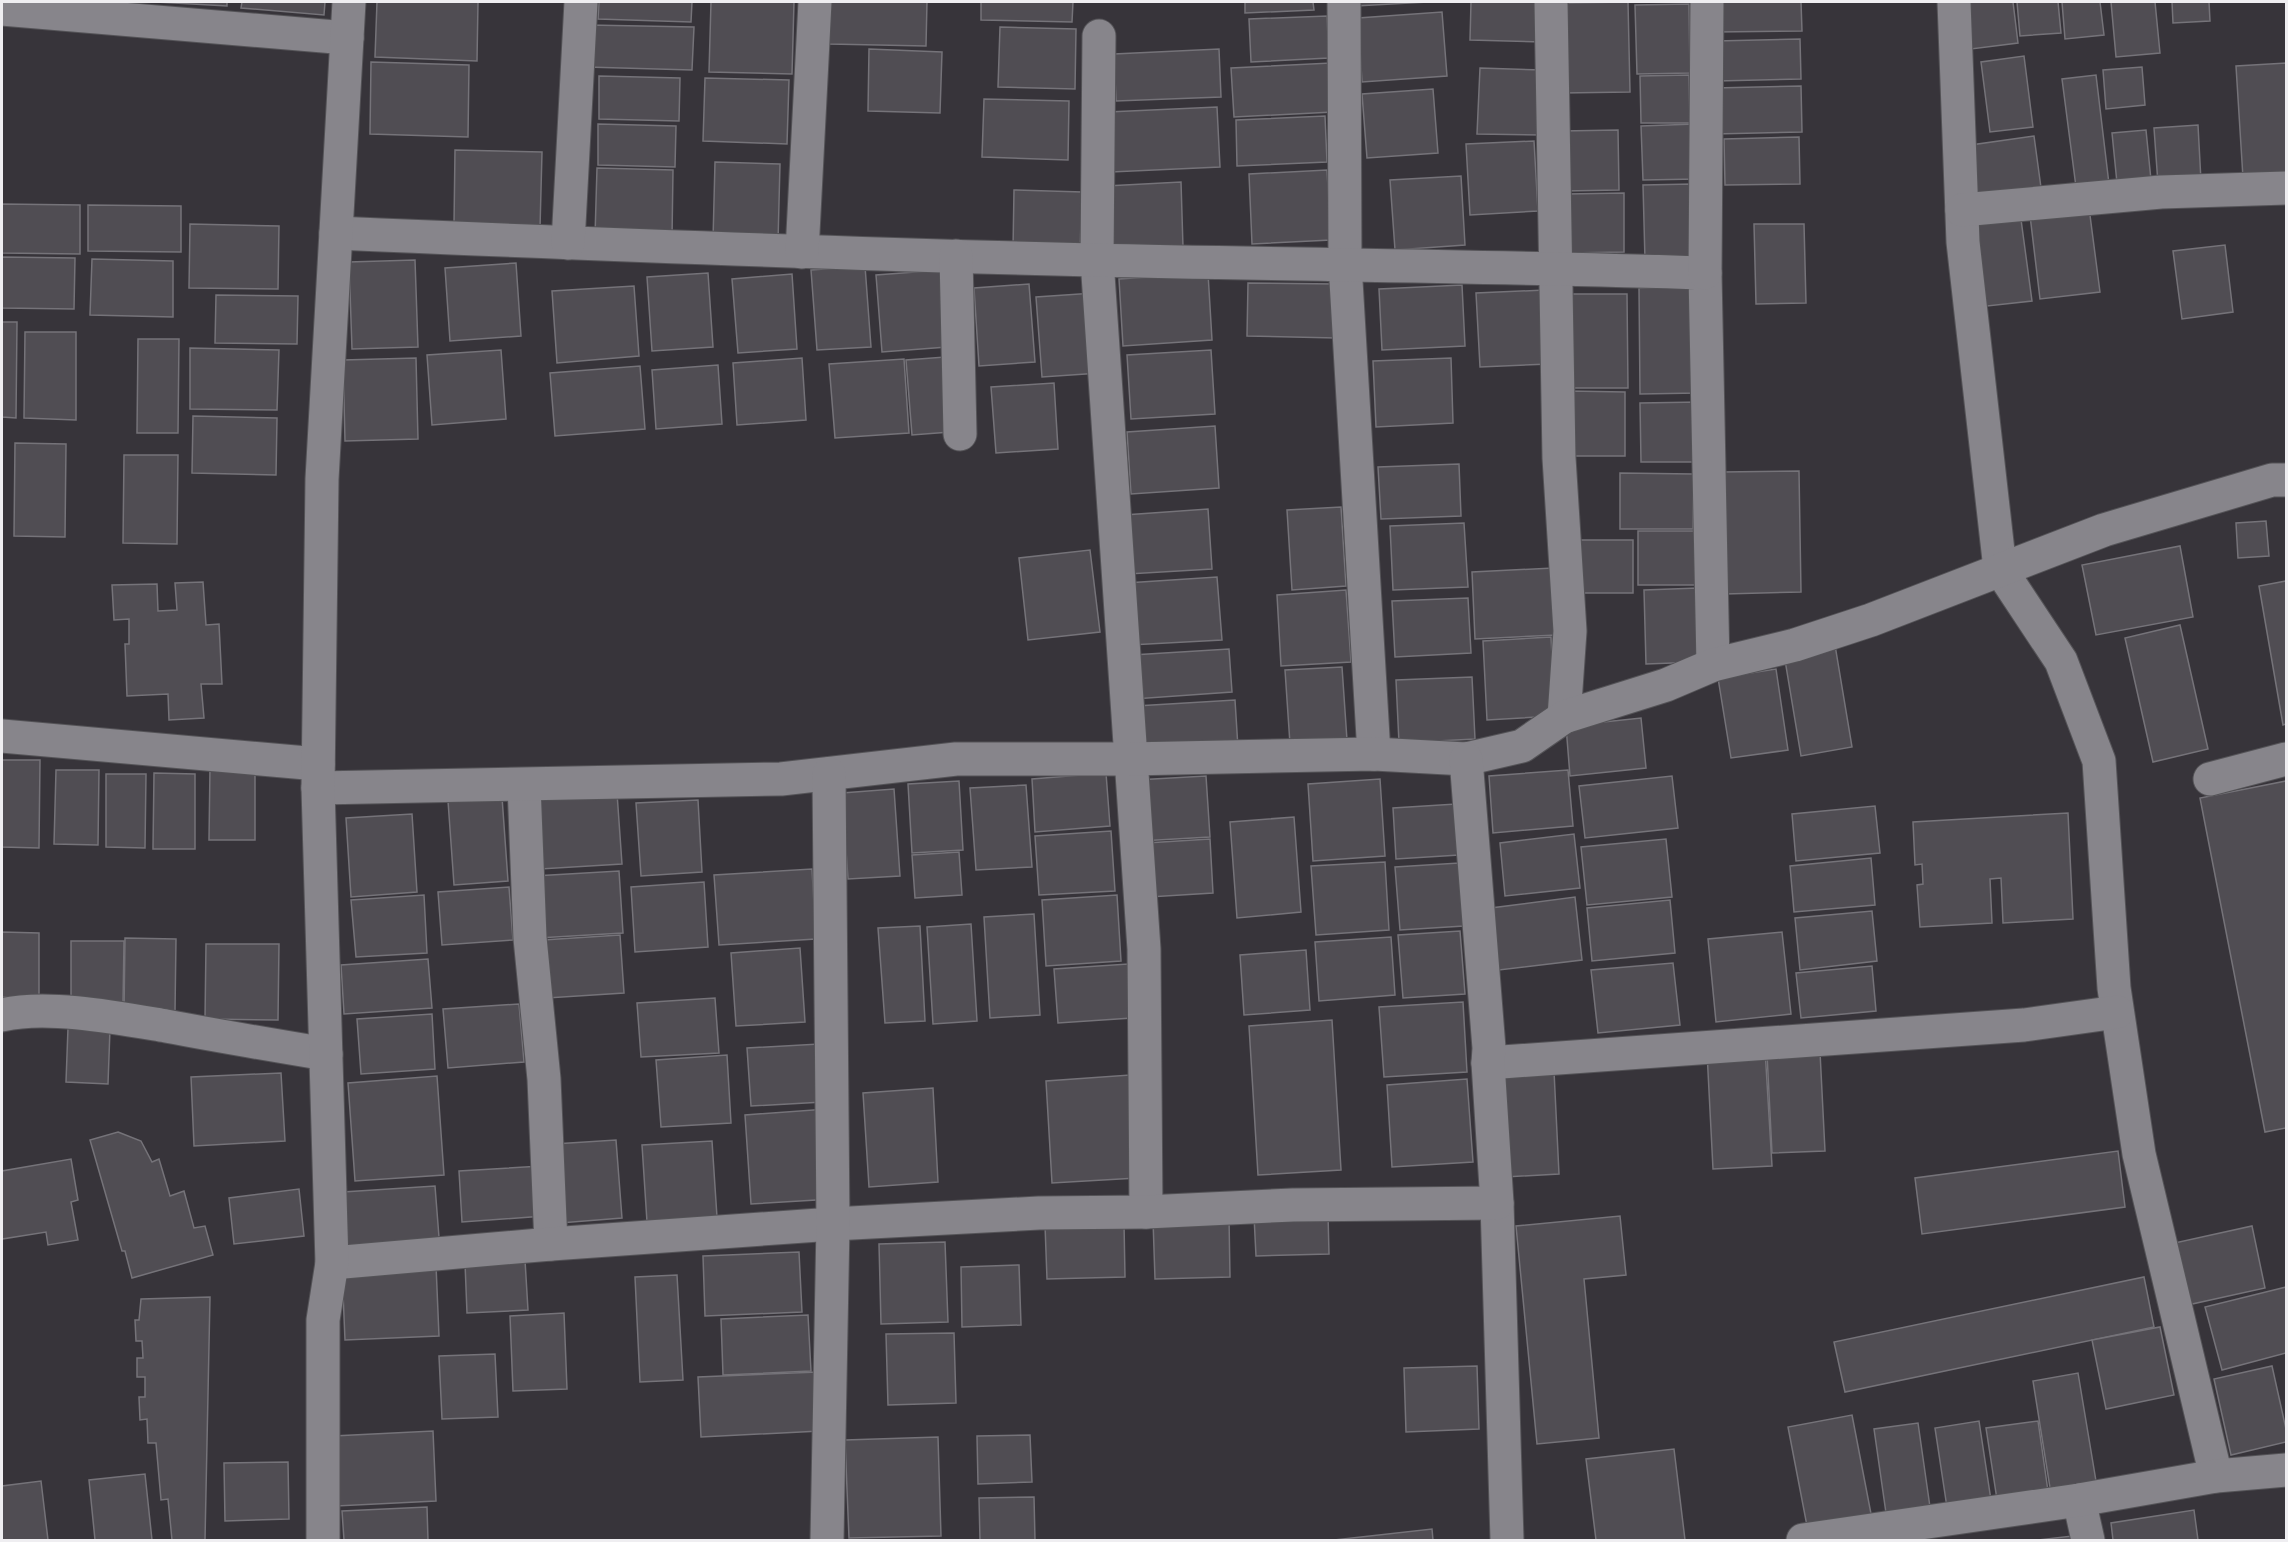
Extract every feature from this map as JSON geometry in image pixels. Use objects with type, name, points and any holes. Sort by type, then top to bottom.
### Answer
[{"type":"street","points":[[323,1540],[323,1320],[332,1263],[318,776],[322,479],[349,2]]},
{"type":"street","points":[[568,243],[580,2]]},
{"type":"street","points":[[802,252],[815,2]]},
{"type":"street","points":[[1344,2],[1345,264],[1374,754]]},
{"type":"street","points":[[1551,2],[1559,458],[1570,631],[1564,717]]},
{"type":"street","points":[[1707,2],[1705,273],[1713,665]]},
{"type":"street","points":[[1954,2],[1962,210],[1972,336],[2000,569],[2061,661],[2100,761],[2114,988],[2139,1154],[2216,1476]]},
{"type":"street","points":[[2,9],[143,11],[347,38]]},
{"type":"street","points":[[1099,36],[1097,260],[1144,949],[1146,1212]]},
{"type":"street","points":[[1962,210],[2161,192],[2286,188]]},
{"type":"street","points":[[336,233],[802,252],[1705,273]]},
{"type":"street","points":[[956,256],[960,434]]},
{"type":"street","points":[[2,736],[318,776],[524,784],[781,779],[956,759],[1130,759],[1374,754],[1466,759],[1522,746],[1564,717],[1666,685],[1713,665],[1795,645],[1871,620],[2104,530],[2272,480],[2286,480]]},
{"type":"street","points":[[1466,759],[1488,1037],[1497,1203],[1507,1540]]},
{"type":"street","points":[[2210,779],[2286,759]]},
{"type":"street","points":[[827,1540],[833,1224],[829,774]]},
{"type":"street","points":[[524,784],[530,938],[544,1079],[551,1244]]},
{"type":"street","points":[[2,1016],[17,1011],[38,1011],[118,1018],[326,1054]]},
{"type":"street","points":[[1488,1063],[2024,1026],[2117,1012]]},
{"type":"street","points":[[332,1263],[551,1244],[833,1224],[1039,1213],[1146,1212],[1293,1205],[1497,1203]]},
{"type":"street","points":[[1803,1540],[2079,1500],[2216,1476],[2286,1470]]},
{"type":"street","points":[[2079,1500],[2088,1540]]},
{"type":"building","points":[[156,2],[227,2],[227,6]]},
{"type":"building","points":[[242,2],[325,2],[324,15],[241,8]]},
{"type":"building","points":[[377,2],[478,2],[477,61],[375,57]]},
{"type":"building","points":[[599,2],[692,2],[691,22],[598,19]]},
{"type":"building","points":[[711,2],[794,2],[792,74],[709,72]]},
{"type":"building","points":[[830,2],[927,2],[926,46],[829,44]]},
{"type":"building","points":[[981,2],[1073,2],[1072,22],[981,20]]},
{"type":"building","points":[[1245,2],[1313,2],[1314,10],[1245,13]]},
{"type":"building","points":[[1356,2],[1428,2],[1356,6]]},
{"type":"building","points":[[1471,2],[1544,2],[1542,42],[1470,40]]},
{"type":"building","points":[[1628,2],[1630,92],[1562,93],[1560,3]]},
{"type":"building","points":[[1714,2],[1801,2],[1802,31],[1715,32]]},
{"type":"building","points":[[1965,2],[2013,2],[2018,43],[1971,49]]},
{"type":"building","points":[[2017,2],[2058,2],[2061,33],[2020,36]]},
{"type":"building","points":[[2062,2],[2100,2],[2104,35],[2065,39]]},
{"type":"building","points":[[2111,2],[2155,2],[2160,53],[2116,57]]},
{"type":"building","points":[[2172,2],[2209,2],[2210,21],[2173,23]]},
{"type":"building","points":[[1689,4],[1690,73],[1637,74],[1635,5]]},
{"type":"building","points":[[1442,12],[1447,76],[1362,82],[1358,18]]},
{"type":"building","points":[[1327,16],[1329,58],[1251,62],[1249,19]]},
{"type":"building","points":[[588,25],[694,27],[692,70],[586,67]]},
{"type":"building","points":[[1000,27],[1076,29],[1075,89],[998,87]]},
{"type":"building","points":[[1800,39],[1801,79],[1717,81],[1716,41]]},
{"type":"building","points":[[869,49],[942,52],[940,113],[868,111]]},
{"type":"building","points":[[1219,49],[1221,97],[1116,101],[1114,54]]},
{"type":"building","points":[[2024,56],[2033,127],[1990,132],[1981,62]]},
{"type":"building","points":[[371,62],[469,65],[468,137],[370,134]]},
{"type":"building","points":[[1331,63],[1333,112],[1234,117],[1231,68]]},
{"type":"building","points":[[2286,63],[2286,176],[2243,178],[2236,66]]},
{"type":"building","points":[[2142,67],[2145,105],[2106,109],[2103,70]]},
{"type":"building","points":[[1480,68],[1543,70],[1541,135],[1477,134]]},
{"type":"building","points":[[1689,75],[1690,123],[1641,123],[1640,76]]},
{"type":"building","points":[[2096,75],[2109,184],[2076,187],[2062,79]]},
{"type":"building","points":[[599,76],[680,78],[679,121],[599,119]]},
{"type":"building","points":[[705,78],[789,80],[787,144],[703,141]]},
{"type":"building","points":[[1801,86],[1802,132],[1714,134],[1714,88]]},
{"type":"building","points":[[1433,89],[1438,153],[1367,158],[1362,94]]},
{"type":"building","points":[[984,99],[1069,101],[1068,160],[982,157]]},
{"type":"building","points":[[1217,107],[1220,167],[1111,172],[1108,112]]},
{"type":"building","points":[[1325,116],[1327,162],[1237,166],[1236,120]]},
{"type":"building","points":[[598,124],[676,126],[675,167],[598,165]]},
{"type":"building","points":[[1695,124],[1697,179],[1643,180],[1641,126]]},
{"type":"building","points":[[2198,125],[2201,181],[2158,184],[2154,128]]},
{"type":"building","points":[[1618,130],[1619,190],[1564,191],[1562,131]]},
{"type":"building","points":[[2146,130],[2151,180],[2117,183],[2112,133]]},
{"type":"building","points":[[2034,136],[2042,195],[1978,203],[1971,145]]},
{"type":"building","points":[[1799,137],[1800,184],[1725,185],[1724,139]]},
{"type":"building","points":[[1534,141],[1538,211],[1470,215],[1466,144]]},
{"type":"building","points":[[455,150],[542,152],[540,228],[454,225]]},
{"type":"building","points":[[715,162],[780,164],[778,242],[713,240]]},
{"type":"building","points":[[597,168],[673,170],[672,238],[595,236]]},
{"type":"building","points":[[1327,170],[1331,240],[1252,244],[1249,174]]},
{"type":"building","points":[[1461,176],[1465,245],[1395,250],[1390,180]]},
{"type":"building","points":[[1181,182],[1183,247],[1109,251],[1106,186]]},
{"type":"building","points":[[1692,184],[1694,259],[1645,260],[1643,185]]},
{"type":"building","points":[[1014,190],[1082,192],[1080,251],[1013,249]]},
{"type":"building","points":[[1624,193],[1624,252],[1568,253],[1567,194]]},
{"type":"building","points":[[2088,200],[2100,292],[2040,299],[2029,207]]},
{"type":"building","points":[[2,204],[80,205],[80,254],[2,253]]},
{"type":"building","points":[[88,205],[181,206],[181,252],[88,251]]},
{"type":"building","points":[[2020,212],[2032,301],[1978,307],[1967,219]]},
{"type":"building","points":[[190,224],[279,226],[278,289],[189,288]]},
{"type":"building","points":[[1754,224],[1804,224],[1806,303],[1756,304]]},
{"type":"building","points":[[2225,245],[2233,312],[2182,319],[2173,251]]},
{"type":"building","points":[[2,257],[75,258],[74,309],[2,308]]},
{"type":"building","points":[[92,259],[173,261],[173,317],[90,315]]},
{"type":"building","points":[[415,260],[418,347],[352,349],[349,262]]},
{"type":"building","points":[[516,263],[521,336],[450,341],[445,268]]},
{"type":"building","points":[[865,266],[871,347],[817,350],[811,270]]},
{"type":"building","points":[[942,270],[947,347],[882,352],[876,275]]},
{"type":"building","points":[[708,273],[713,347],[652,351],[647,277]]},
{"type":"building","points":[[1208,273],[1212,340],[1123,346],[1119,279]]},
{"type":"building","points":[[792,274],[797,349],[738,353],[732,279]]},
{"type":"building","points":[[1248,283],[1336,284],[1336,338],[1247,336]]},
{"type":"building","points":[[1029,284],[1035,362],[979,366],[974,288]]},
{"type":"building","points":[[1462,285],[1465,346],[1382,350],[1379,289]]},
{"type":"building","points":[[634,286],[639,356],[557,363],[552,291]]},
{"type":"building","points":[[1697,287],[1698,393],[1640,394],[1639,288]]},
{"type":"building","points":[[1545,290],[1549,364],[1480,367],[1476,293]]},
{"type":"building","points":[[1094,293],[1100,373],[1042,377],[1036,297]]},
{"type":"building","points":[[1565,294],[1627,294],[1628,388],[1566,388]]},
{"type":"building","points":[[216,295],[298,296],[297,344],[215,343]]},
{"type":"building","points":[[2,322],[17,322],[16,418],[2,417]]},
{"type":"building","points":[[25,332],[76,332],[76,420],[24,418]]},
{"type":"building","points":[[138,339],[179,339],[178,433],[137,433]]},
{"type":"building","points":[[190,348],[279,350],[277,410],[190,409]]},
{"type":"building","points":[[501,350],[506,419],[432,425],[427,355]]},
{"type":"building","points":[[1211,350],[1215,414],[1131,419],[1127,355]]},
{"type":"building","points":[[945,357],[950,432],[912,435],[906,360]]},
{"type":"building","points":[[416,358],[418,439],[345,441],[343,360]]},
{"type":"building","points":[[802,358],[806,420],[737,425],[733,363]]},
{"type":"building","points":[[1451,358],[1453,423],[1376,427],[1373,361]]},
{"type":"building","points":[[904,359],[909,433],[835,438],[829,364]]},
{"type":"building","points":[[718,365],[722,424],[656,429],[652,370]]},
{"type":"building","points":[[640,366],[645,429],[555,436],[550,373]]},
{"type":"building","points":[[1054,383],[1058,449],[996,453],[991,387]]},
{"type":"building","points":[[1568,391],[1625,392],[1625,456],[1568,456]]},
{"type":"building","points":[[1700,402],[1700,462],[1641,462],[1640,403]]},
{"type":"building","points":[[193,416],[277,418],[276,475],[192,473]]},
{"type":"building","points":[[1215,426],[1219,488],[1131,494],[1127,432]]},
{"type":"building","points":[[15,443],[66,444],[65,537],[14,536]]},
{"type":"building","points":[[124,455],[178,455],[177,544],[123,543]]},
{"type":"building","points":[[1459,464],[1461,516],[1381,519],[1378,467]]},
{"type":"building","points":[[1799,471],[1801,592],[1725,594],[1722,472]]},
{"type":"building","points":[[1620,473],[1693,474],[1693,529],[1620,529]]},
{"type":"building","points":[[1341,507],[1346,586],[1292,590],[1287,510]]},
{"type":"building","points":[[1208,509],[1212,569],[1128,574],[1124,515]]},
{"type":"building","points":[[2266,521],[2269,556],[2238,558],[2236,523]]},
{"type":"building","points":[[1464,523],[1468,587],[1393,590],[1390,526]]},
{"type":"building","points":[[1638,531],[1699,531],[1700,585],[1638,585]]},
{"type":"building","points":[[1574,540],[1633,540],[1633,593],[1574,593]]},
{"type":"building","points":[[2180,546],[2193,617],[2096,635],[2082,565]]},
{"type":"building","points":[[1090,550],[1100,632],[1028,640],[1019,558]]},
{"type":"building","points":[[1553,568],[1557,635],[1475,639],[1472,572]]},
{"type":"building","points":[[1217,577],[1222,640],[1130,645],[1126,583]]},
{"type":"building","points":[[2286,581],[2286,724],[2283,725],[2259,586]]},
{"type":"building","points":[[203,582],[206,625],[219,624],[222,684],[201,684],[204,718],[169,720],[168,694],[127,696],[125,644],[129,644],[129,619],[114,620],[112,585],[157,584],[158,611],[177,610],[175,583]]},
{"type":"building","points":[[1698,588],[1700,662],[1646,664],[1644,590]]},
{"type":"building","points":[[1346,590],[1351,662],[1281,666],[1277,595]]},
{"type":"building","points":[[1468,598],[1471,653],[1395,657],[1392,601]]},
{"type":"building","points":[[2180,625],[2208,749],[2153,762],[2125,638]]},
{"type":"building","points":[[1551,637],[1555,716],[1487,720],[1483,641]]},
{"type":"building","points":[[1835,645],[1852,747],[1801,756],[1784,654]]},
{"type":"building","points":[[1229,649],[1232,692],[1134,699],[1132,655]]},
{"type":"building","points":[[1342,667],[1347,740],[1290,744],[1285,670]]},
{"type":"building","points":[[1776,669],[1788,750],[1731,758],[1718,678]]},
{"type":"building","points":[[1472,677],[1475,739],[1399,743],[1396,680]]},
{"type":"building","points":[[1235,700],[1238,748],[1140,754],[1136,706]]},
{"type":"building","points":[[1641,718],[1646,768],[1570,776],[1566,726]]},
{"type":"building","points":[[2,760],[40,760],[39,848],[2,847]]},
{"type":"building","points":[[210,768],[255,769],[255,840],[209,840]]},
{"type":"building","points":[[56,770],[99,770],[98,845],[54,844]]},
{"type":"building","points":[[1568,770],[1573,826],[1493,833],[1489,776]]},
{"type":"building","points":[[154,773],[195,774],[195,849],[153,849]]},
{"type":"building","points":[[1106,773],[1110,826],[1035,832],[1032,779]]},
{"type":"building","points":[[106,774],[146,774],[145,848],[106,847]]},
{"type":"building","points":[[1206,776],[1210,837],[1140,841],[1136,780]]},
{"type":"building","points":[[1672,776],[1678,828],[1585,838],[1579,786]]},
{"type":"building","points":[[1380,779],[1385,856],[1313,861],[1308,784]]},
{"type":"building","points":[[959,781],[963,850],[912,853],[908,784]]},
{"type":"building","points":[[2286,781],[2286,1128],[2265,1132],[2200,798]]},
{"type":"building","points":[[1026,785],[1032,867],[976,870],[970,788]]},
{"type":"building","points":[[894,789],[900,876],[848,879],[842,793]]},
{"type":"building","points":[[617,793],[622,864],[540,869],[535,799]]},
{"type":"building","points":[[502,797],[508,881],[454,885],[448,801]]},
{"type":"building","points":[[698,800],[702,872],[641,876],[636,803]]},
{"type":"building","points":[[1456,804],[1459,855],[1396,859],[1393,808]]},
{"type":"building","points":[[1875,806],[1880,853],[1796,861],[1792,814]]},
{"type":"building","points":[[2068,813],[2073,919],[2003,923],[2001,878],[1990,879],[1992,923],[1920,927],[1917,885],[1923,884],[1922,864],[1915,865],[1913,822]]},
{"type":"building","points":[[412,814],[417,892],[351,897],[346,818]]},
{"type":"building","points":[[1294,817],[1301,912],[1237,918],[1230,822]]},
{"type":"building","points":[[1111,831],[1115,891],[1039,895],[1035,836]]},
{"type":"building","points":[[1574,834],[1580,888],[1505,896],[1500,843]]},
{"type":"building","points":[[1210,839],[1213,893],[1149,897],[1146,843]]},
{"type":"building","points":[[1666,839],[1672,897],[1587,905],[1581,847]]},
{"type":"building","points":[[959,852],[962,895],[915,898],[912,855]]},
{"type":"building","points":[[1871,858],[1875,905],[1794,912],[1790,866]]},
{"type":"building","points":[[1385,862],[1389,930],[1316,935],[1311,866]]},
{"type":"building","points":[[1459,863],[1464,926],[1400,930],[1395,867]]},
{"type":"building","points":[[812,869],[816,939],[719,945],[714,875]]},
{"type":"building","points":[[619,871],[623,933],[538,938],[534,876]]},
{"type":"building","points":[[704,882],[708,947],[635,952],[631,887]]},
{"type":"building","points":[[509,887],[513,940],[442,945],[438,892]]},
{"type":"building","points":[[424,895],[427,953],[356,957],[351,900]]},
{"type":"building","points":[[1117,895],[1121,961],[1046,966],[1042,900]]},
{"type":"building","points":[[1575,897],[1582,960],[1499,970],[1491,908]]},
{"type":"building","points":[[1670,900],[1675,953],[1592,961],[1587,908]]},
{"type":"building","points":[[1872,911],[1877,961],[1800,970],[1795,918]]},
{"type":"building","points":[[1034,914],[1040,1015],[990,1018],[984,917]]},
{"type":"building","points":[[971,924],[977,1021],[933,1024],[927,927]]},
{"type":"building","points":[[920,926],[925,1021],[885,1023],[878,928]]},
{"type":"building","points":[[1460,931],[1465,994],[1403,998],[1398,935]]},
{"type":"building","points":[[2,932],[39,933],[39,998],[2,997]]},
{"type":"building","points":[[1782,932],[1791,1014],[1716,1022],[1708,939]]},
{"type":"building","points":[[620,935],[624,993],[547,998],[543,940]]},
{"type":"building","points":[[1391,937],[1395,995],[1319,1001],[1315,942]]},
{"type":"building","points":[[125,938],[176,939],[175,1012],[124,1012]]},
{"type":"building","points":[[71,941],[124,941],[123,1004],[71,1003]]},
{"type":"building","points":[[206,944],[279,944],[278,1020],[205,1019]]},
{"type":"building","points":[[800,948],[805,1022],[736,1026],[731,953]]},
{"type":"building","points":[[1306,950],[1310,1010],[1244,1015],[1240,955]]},
{"type":"building","points":[[428,959],[432,1008],[344,1014],[341,965]]},
{"type":"building","points":[[1673,963],[1680,1025],[1598,1033],[1591,970]]},
{"type":"building","points":[[1128,964],[1132,1018],[1058,1023],[1054,969]]},
{"type":"building","points":[[1872,966],[1876,1011],[1801,1018],[1796,973]]},
{"type":"building","points":[[715,998],[719,1053],[641,1057],[637,1003]]},
{"type":"building","points":[[1463,1002],[1467,1072],[1384,1077],[1379,1007]]},
{"type":"building","points":[[519,1004],[524,1062],[448,1068],[443,1009]]},
{"type":"building","points":[[432,1014],[435,1069],[361,1074],[357,1019]]},
{"type":"building","points":[[1332,1020],[1341,1170],[1258,1175],[1249,1026]]},
{"type":"building","points":[[68,1028],[110,1029],[108,1084],[66,1082]]},
{"type":"building","points":[[819,1044],[823,1102],[751,1106],[747,1048]]},
{"type":"building","points":[[1765,1049],[1772,1166],[1713,1169],[1707,1052]]},
{"type":"building","points":[[1820,1052],[1825,1151],[1772,1153],[1767,1054]]},
{"type":"building","points":[[727,1055],[731,1123],[661,1127],[656,1060]]},
{"type":"building","points":[[1554,1071],[1559,1174],[1505,1177],[1500,1074]]},
{"type":"building","points":[[281,1073],[285,1141],[194,1146],[191,1077]]},
{"type":"building","points":[[1130,1075],[1137,1178],[1052,1183],[1046,1081]]},
{"type":"building","points":[[437,1076],[444,1175],[355,1181],[348,1083]]},
{"type":"building","points":[[1467,1079],[1473,1162],[1392,1167],[1387,1085]]},
{"type":"building","points":[[933,1088],[938,1182],[869,1187],[863,1093]]},
{"type":"building","points":[[827,1109],[833,1199],[751,1204],[745,1115]]},
{"type":"building","points":[[118,1132],[141,1141],[152,1162],[159,1159],[170,1196],[184,1191],[194,1228],[205,1226],[213,1255],[132,1278],[90,1140]]},
{"type":"building","points":[[616,1140],[622,1218],[560,1223],[554,1144]]},
{"type":"building","points":[[712,1141],[717,1217],[647,1222],[642,1145]]},
{"type":"building","points":[[2118,1151],[2125,1207],[1922,1234],[1915,1178]]},
{"type":"building","points":[[71,1159],[78,1200],[71,1202],[78,1240],[48,1245],[46,1232],[2,1239],[2,1171]]},
{"type":"building","points":[[541,1166],[544,1216],[462,1222],[459,1171]]},
{"type":"building","points":[[435,1186],[440,1250],[348,1257],[343,1192]]},
{"type":"building","points":[[299,1189],[304,1236],[234,1244],[229,1198]]},
{"type":"building","points":[[1328,1214],[1329,1254],[1256,1256],[1254,1216]]},
{"type":"building","points":[[1620,1216],[1626,1275],[1584,1279],[1599,1438],[1537,1444],[1516,1226]]},
{"type":"building","points":[[1229,1217],[1230,1277],[1155,1279],[1153,1220]]},
{"type":"building","points":[[1124,1223],[1125,1277],[1047,1279],[1045,1225]]},
{"type":"building","points":[[2252,1226],[2265,1288],[2183,1306],[2170,1244]]},
{"type":"building","points":[[945,1242],[948,1322],[881,1324],[879,1244]]},
{"type":"building","points":[[799,1252],[802,1312],[705,1316],[703,1256]]},
{"type":"building","points":[[525,1260],[528,1310],[467,1313],[465,1263]]},
{"type":"building","points":[[436,1265],[439,1336],[345,1340],[342,1269]]},
{"type":"building","points":[[1019,1265],[1021,1325],[962,1327],[961,1267]]},
{"type":"building","points":[[677,1275],[683,1380],[640,1382],[635,1277]]},
{"type":"building","points":[[2144,1277],[2154,1327],[1845,1392],[1834,1342]]},
{"type":"building","points":[[2286,1287],[2286,1353],[2222,1370],[2205,1307]]},
{"type":"building","points":[[210,1297],[205,1540],[172,1540],[168,1499],[161,1500],[156,1443],[148,1443],[147,1419],[140,1420],[139,1397],[145,1397],[145,1377],[137,1377],[137,1358],[143,1358],[142,1341],[136,1341],[135,1320],[139,1320],[141,1299]]},
{"type":"building","points":[[564,1313],[567,1389],[513,1391],[510,1316]]},
{"type":"building","points":[[808,1315],[811,1371],[723,1375],[721,1319]]},
{"type":"building","points":[[2160,1327],[2174,1395],[2106,1409],[2092,1340]]},
{"type":"building","points":[[954,1333],[956,1403],[888,1405],[886,1334]]},
{"type":"building","points":[[495,1354],[498,1417],[442,1419],[439,1356]]},
{"type":"building","points":[[1477,1366],[1479,1429],[1406,1432],[1404,1368]]},
{"type":"building","points":[[2272,1366],[2286,1429],[2286,1442],[2231,1455],[2214,1379]]},
{"type":"building","points":[[818,1372],[820,1431],[701,1437],[698,1377]]},
{"type":"building","points":[[2078,1373],[2097,1487],[2051,1494],[2033,1381]]},
{"type":"building","points":[[1852,1415],[1872,1519],[1808,1531],[1788,1427]]},
{"type":"building","points":[[1979,1421],[1992,1507],[1948,1514],[1935,1428]]},
{"type":"building","points":[[2038,1421],[2049,1498],[1998,1506],[1986,1428]]},
{"type":"building","points":[[1918,1423],[1931,1514],[1887,1520],[1874,1429]]},
{"type":"building","points":[[433,1431],[436,1501],[336,1506],[333,1436]]},
{"type":"building","points":[[1030,1435],[1032,1482],[978,1484],[977,1436]]},
{"type":"building","points":[[938,1437],[941,1536],[849,1538],[845,1440]]},
{"type":"building","points":[[1674,1449],[1685,1540],[1596,1540],[1586,1459]]},
{"type":"building","points":[[288,1462],[289,1519],[225,1521],[224,1463]]},
{"type":"building","points":[[145,1474],[152,1540],[95,1540],[89,1480]]},
{"type":"building","points":[[41,1481],[48,1540],[2,1540],[2,1486]]},
{"type":"building","points":[[1034,1497],[1035,1540],[980,1540],[979,1498]]},
{"type":"building","points":[[427,1507],[428,1540],[344,1540],[342,1511]]},
{"type":"building","points":[[2194,1510],[2198,1540],[2113,1540],[2111,1523]]},
{"type":"building","points":[[1432,1529],[1433,1540],[1334,1540]]},
{"type":"building","points":[[2072,1536],[2072,1540],[2038,1540]]}]
